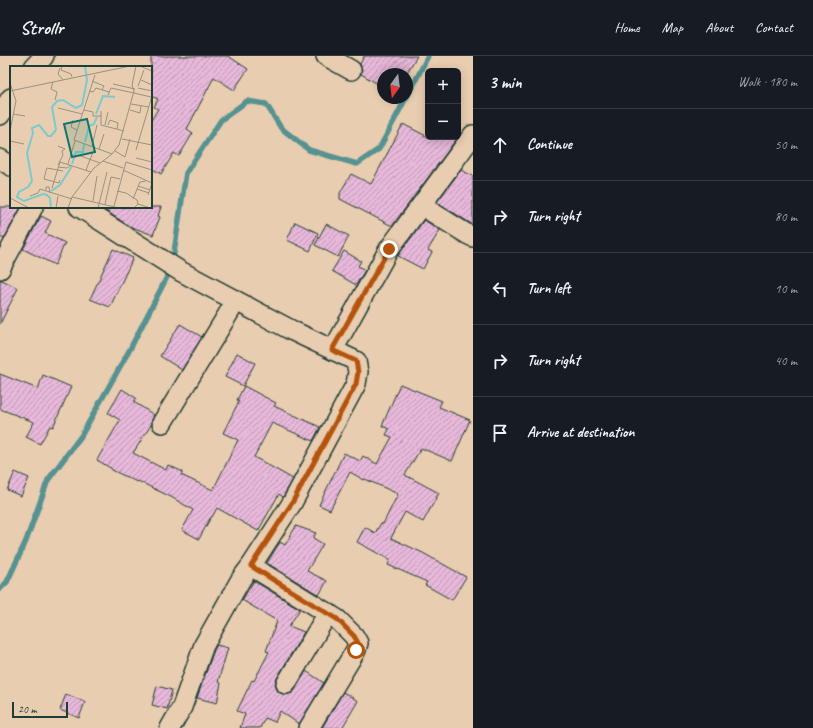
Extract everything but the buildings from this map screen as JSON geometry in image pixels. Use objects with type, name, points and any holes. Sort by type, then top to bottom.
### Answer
[{"type":"street","points":[[35,66],[44,56]]},
{"type":"street","points":[[326,56],[351,70]]},
{"type":"street","points":[[0,115],[10,100]]},
{"type":"street","points":[[332,350],[389,249],[473,135]]},
{"type":"street","points":[[0,159],[10,165]]},
{"type":"street","points":[[422,206],[467,234],[473,236]]},
{"type":"street","points":[[0,269],[32,208]]},
{"type":"street","points":[[81,208],[180,271],[293,331],[356,361],[358,372],[356,384],[292,503],[251,566],[240,579],[204,645],[182,707],[170,728]]},
{"type":"street","points":[[162,423],[236,301]]},
{"type":"street","points":[[251,566],[337,619],[354,636],[358,643],[356,650],[308,728]]},
{"type":"street","points":[[286,684],[328,614]]},
{"type":"waterway","points":[[413,85],[428,56]]},
{"type":"waterway","points":[[173,259],[186,173],[221,120],[247,101],[266,104],[281,128],[309,150],[357,164],[379,149],[403,104]]},
{"type":"waterway","points":[[0,589],[7,582],[26,541],[48,480],[81,436],[130,349],[168,275]]},
{"type":"route","points":[[356,650],[358,643],[354,636],[337,619],[251,566],[292,503],[356,384],[358,372],[356,361],[332,350],[389,249]]}]
